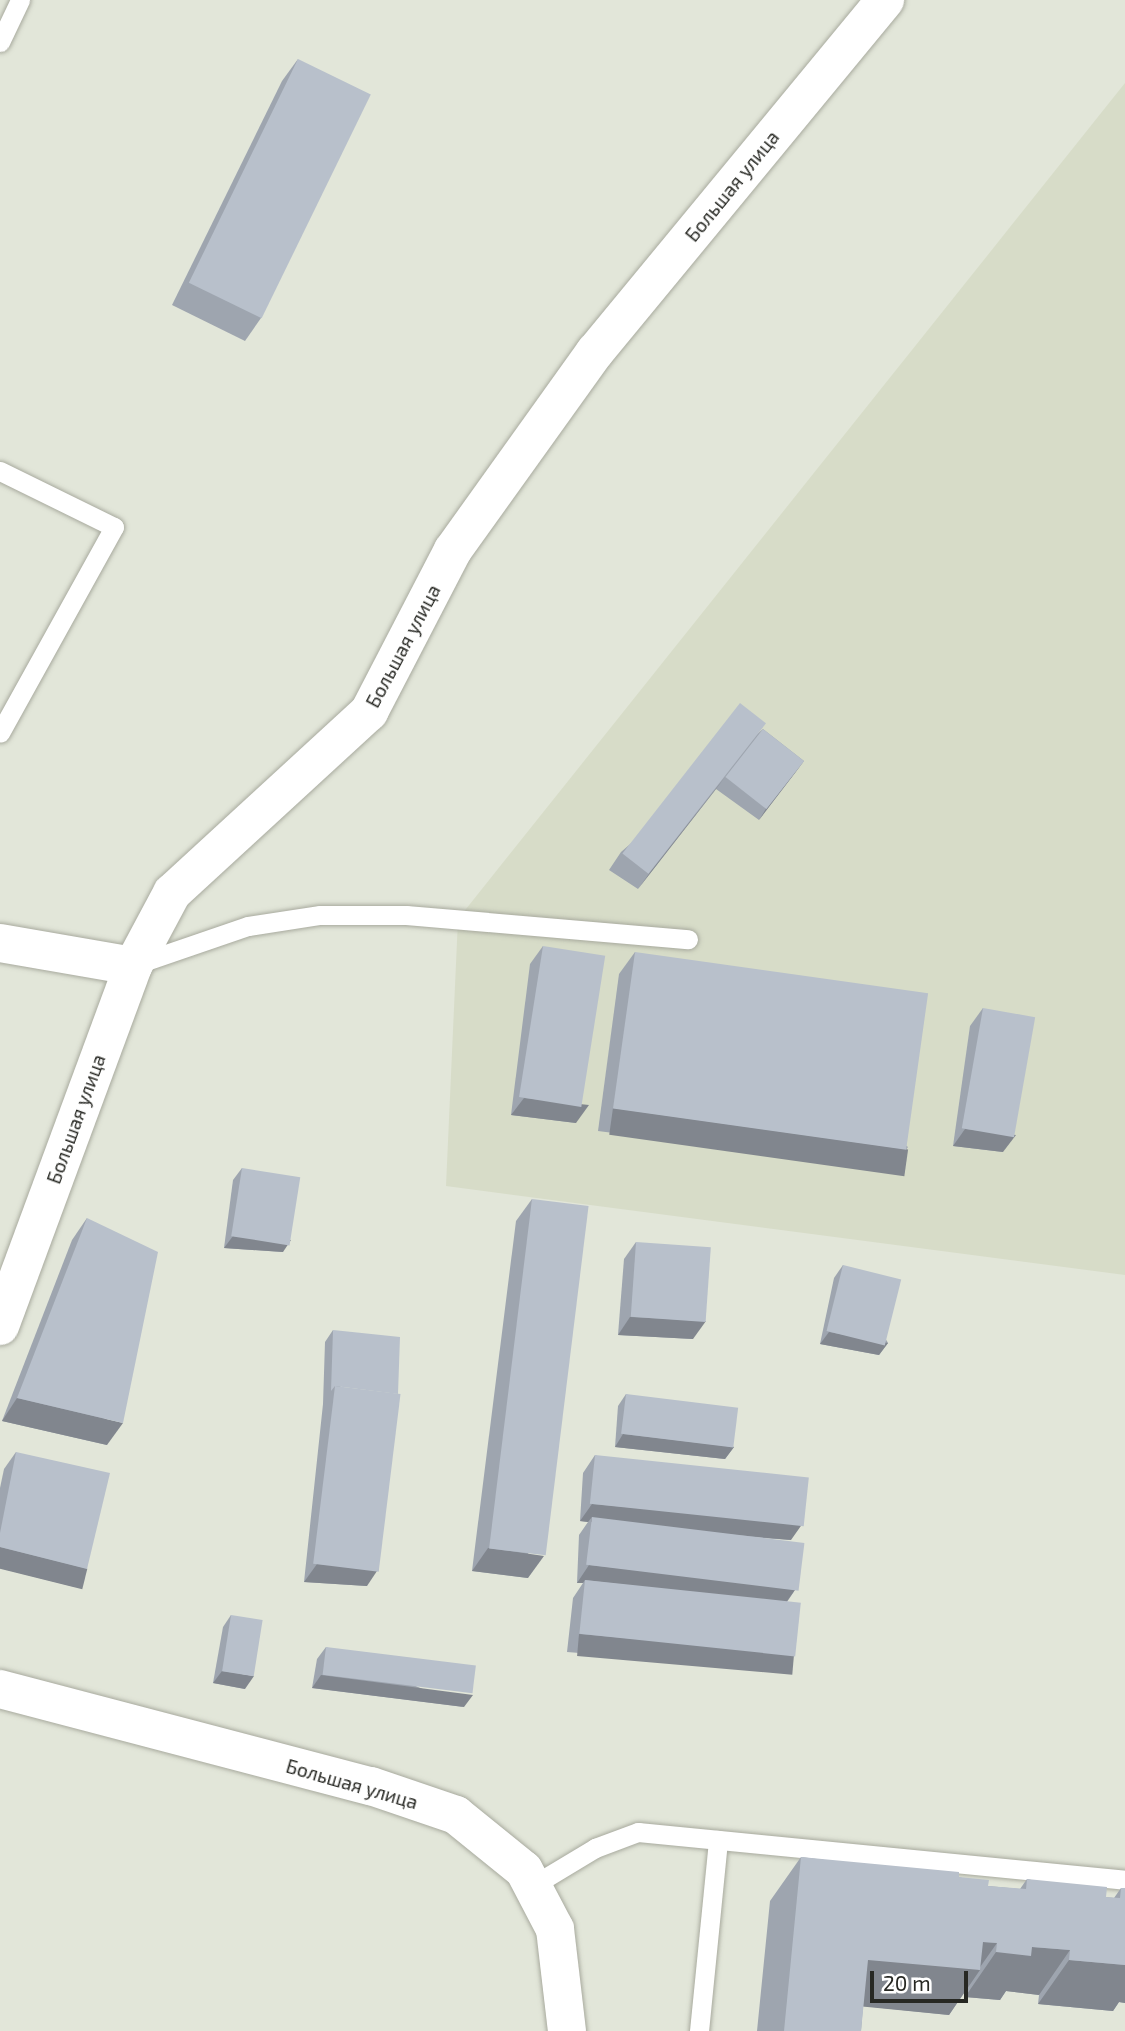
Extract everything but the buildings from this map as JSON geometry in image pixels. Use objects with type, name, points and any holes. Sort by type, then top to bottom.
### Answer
[{"type":"street","name":"Большая улица","points":[[0,1326],[133,966],[172,893],[369,712],[453,550],[587,363],[885,0]]},
{"type":"street","points":[[0,943],[133,966]]},
{"type":"street","name":"Большая улица","points":[[0,1689],[371,1786],[456,1815],[524,1870],[555,1929],[567,2031]]},
{"type":"lane","points":[[0,42],[20,0]]},
{"type":"lane","points":[[0,471],[114,527],[0,733]]},
{"type":"lane","points":[[133,966],[248,926],[320,915],[407,915],[688,939]]},
{"type":"lane","points":[[532,1886],[595,1848],[638,1832],[1125,1880]]},
{"type":"lane","points":[[699,2031],[718,1840]]},
{"type":"shaded area","points":[[1125,83],[1125,1275],[446,1186],[458,919]]}]
